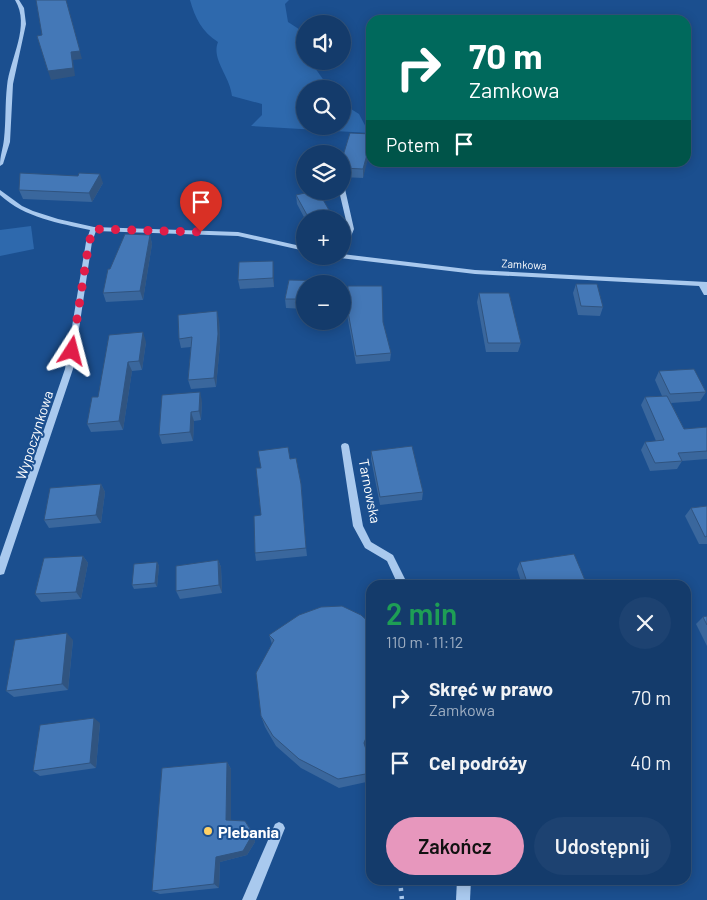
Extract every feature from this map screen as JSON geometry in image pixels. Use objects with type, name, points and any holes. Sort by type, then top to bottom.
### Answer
[{"type":"street","points":[[0,164],[7,142],[10,84],[24,24],[22,8],[17,0]]},
{"type":"street","points":[[0,192],[8,201],[22,209],[94,229],[238,234],[296,247]]},
{"type":"street","name":"Wypoczynkowa","points":[[0,571],[69,369],[89,242],[94,229]]},
{"type":"street","name":"Zamkowa","points":[[351,257],[474,272],[705,284]]},
{"type":"street","points":[[705,284],[707,292]]},
{"type":"street","name":"Tarnowska","points":[[345,446],[358,526],[368,545],[390,558],[401,580]]},
{"type":"street","points":[[249,900],[278,828]]},
{"type":"street","points":[[463,900],[464,885]]},
{"type":"path","points":[[400,885],[402,900]]},
{"type":"shaded area","points":[[190,0],[289,0],[285,4],[288,22],[296,27],[296,70],[316,70],[324,80],[296,80],[296,129],[251,126],[262,115],[262,104],[232,96],[217,55],[218,42],[200,24]]},
{"type":"shaded area","points":[[351,109],[359,114],[366,127],[366,133],[351,132]]},
{"type":"shaded area","points":[[31,226],[34,249],[0,256],[0,230]]},
{"type":"building","points":[[36,0],[66,0],[80,51],[71,52],[73,68],[48,71],[37,36],[42,35]]},
{"type":"building","points":[[351,133],[366,134],[366,158],[363,169],[351,168],[351,145],[346,145]]},
{"type":"building","points":[[20,173],[78,176],[79,173],[100,174],[89,193],[19,190]]},
{"type":"building","points":[[299,200],[323,200],[329,210],[304,210]]},
{"type":"building","points":[[125,234],[150,235],[140,291],[103,293],[108,269],[110,269]]},
{"type":"building","points":[[273,261],[273,278],[238,280],[239,262]]},
{"type":"building","points":[[289,280],[296,280],[296,299],[285,299]]},
{"type":"building","points":[[576,284],[597,284],[603,307],[581,306]]},
{"type":"building","points":[[351,286],[382,286],[383,322],[391,353],[356,356],[351,328]]},
{"type":"building","points":[[479,293],[509,293],[521,343],[488,343]]},
{"type":"building","points":[[217,311],[218,334],[214,378],[188,380],[192,337],[179,339],[178,315]]},
{"type":"building","points":[[143,332],[139,361],[128,362],[119,421],[87,424],[92,397],[98,397],[109,335]]},
{"type":"building","points":[[694,369],[706,392],[670,394],[659,371]]},
{"type":"building","points":[[200,392],[199,411],[191,412],[190,432],[159,435],[162,395]]},
{"type":"building","points":[[667,396],[684,429],[707,427],[707,451],[678,453],[682,461],[655,463],[645,442],[664,440],[645,397]]},
{"type":"building","points":[[412,446],[423,492],[380,497],[371,451]]},
{"type":"building","points":[[288,447],[290,459],[296,458],[301,484],[306,548],[255,553],[254,516],[261,515],[256,468],[261,468],[258,451]]},
{"type":"building","points":[[101,484],[96,515],[44,520],[50,488]]},
{"type":"building","points":[[707,506],[707,536],[705,537],[691,508]]},
{"type":"building","points":[[574,554],[585,580],[526,580],[520,562]]},
{"type":"building","points":[[83,556],[76,592],[35,594],[44,558]]},
{"type":"building","points":[[218,560],[219,585],[176,591],[176,566]]},
{"type":"building","points":[[157,562],[155,583],[132,585],[134,564]]},
{"type":"building","points":[[342,606],[366,620],[366,738],[364,743],[366,750],[366,774],[338,779],[299,759],[273,736],[261,716],[256,673],[274,640],[269,635],[299,615],[321,607]]},
{"type":"building","points":[[707,616],[707,625],[703,617]]},
{"type":"building","points":[[67,633],[62,684],[6,691],[15,640]]},
{"type":"building","points":[[94,718],[90,763],[33,771],[40,725]]},
{"type":"building","name":"Plebania","points":[[227,762],[226,820],[245,821],[250,829],[251,837],[243,851],[216,857],[214,884],[152,891],[162,768]]},
{"type":"place","name":"Plebania","points":[[208,831]]},
{"type":"route","points":[[72,351],[89,242],[94,229],[201,232]]}]
